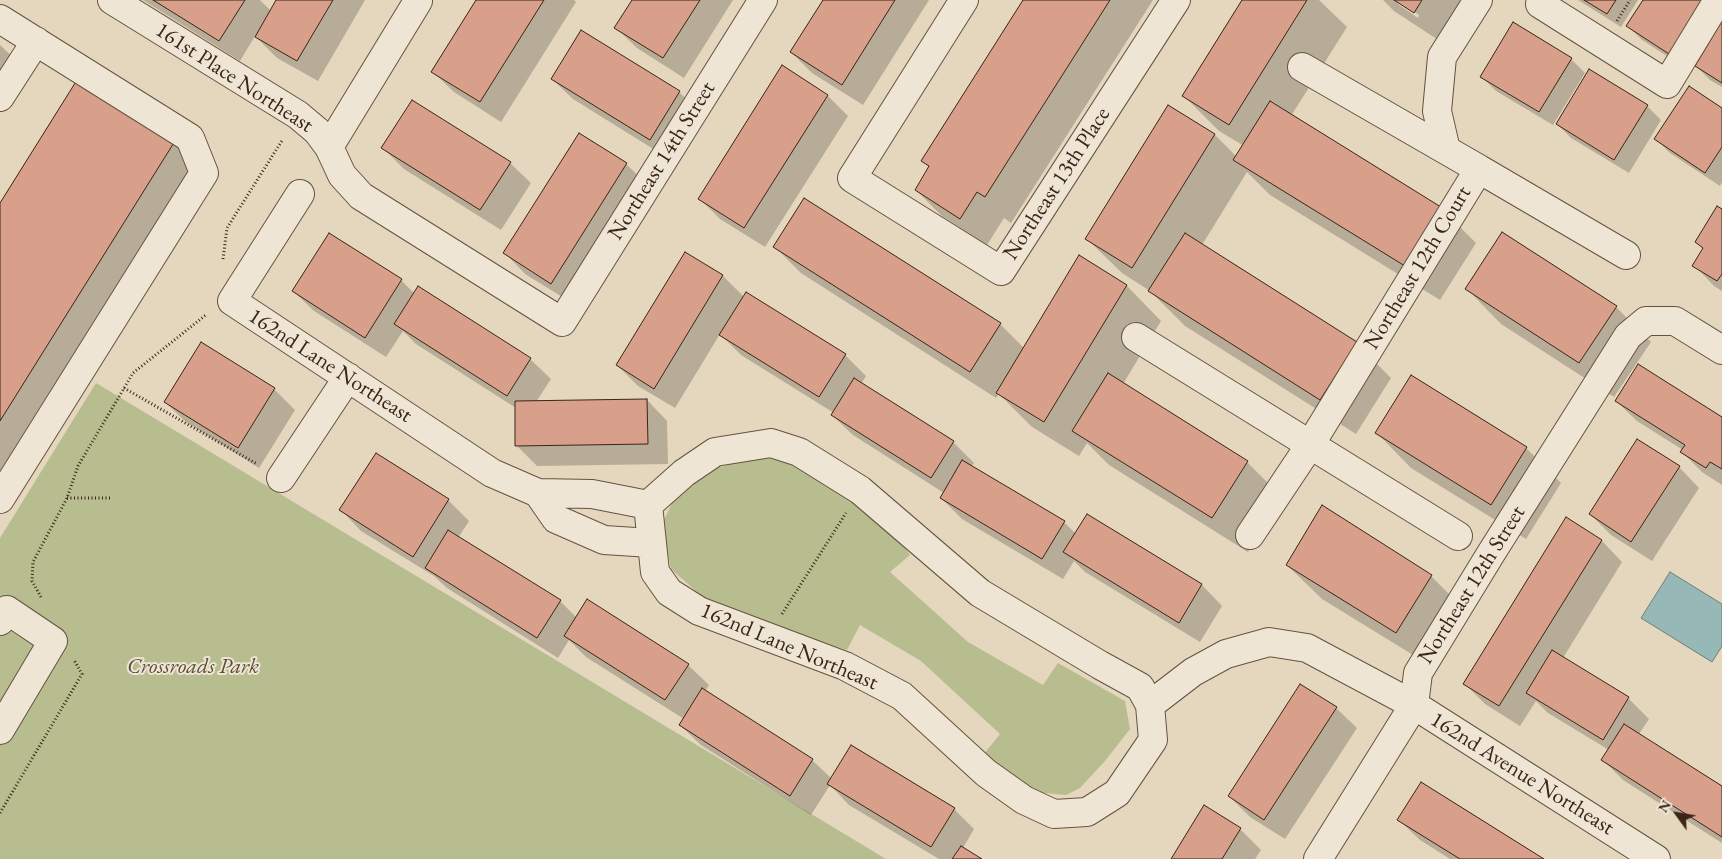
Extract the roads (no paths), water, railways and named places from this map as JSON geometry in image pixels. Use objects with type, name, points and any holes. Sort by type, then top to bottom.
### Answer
[{"type":"street","name":"161st Place Northeast","points":[[112,0],[298,115],[317,131],[329,147],[342,175],[361,196],[562,322]]},
{"type":"street","name":"Northeast 14th Street","points":[[562,322],[763,0]]},
{"type":"street","name":"Northeast 13th Place","points":[[964,0],[852,178],[1001,271],[1176,0]]},
{"type":"street","name":"Northeast 12th Court","points":[[1250,536],[1310,445],[1479,169],[1446,150],[1437,111],[1442,57],[1478,0]]},
{"type":"street","points":[[1543,0],[1540,4],[1667,84],[1718,0]]},
{"type":"street","points":[[329,147],[418,1]]},
{"type":"street","points":[[0,19],[190,138],[204,173],[0,499]]},
{"type":"street","points":[[0,97],[36,41]]},
{"type":"street","points":[[1302,67],[1446,150]]},
{"type":"street","points":[[1479,169],[1626,255]]},
{"type":"street","name":"162nd Lane Northeast","points":[[300,194],[232,301],[492,473],[538,492],[592,494],[648,505]]},
{"type":"street","name":"Northeast 12th Street","points":[[1318,859],[1414,705],[1418,673],[1428,656],[1628,336],[1646,321],[1675,321],[1722,350]]},
{"type":"street","points":[[1136,337],[1458,536]]},
{"type":"street","points":[[281,478],[348,377]]},
{"type":"street","name":"162nd Lane Northeast","points":[[771,442],[799,452],[860,490],[980,593],[1140,687],[1150,705],[1153,740],[1117,792],[1087,812],[1054,814],[1024,800],[986,773],[902,696],[844,666],[699,611],[669,592],[655,572],[648,505],[684,473],[715,452],[771,442]]},
{"type":"street","points":[[538,492],[556,519],[604,540],[652,543]]},
{"type":"street","points":[[0,621],[7,610],[53,641],[0,730]]},
{"type":"street","points":[[1150,705],[1193,672],[1226,654],[1268,642],[1307,648],[1414,705]]},
{"type":"street","name":"162nd Avenue Northeast","points":[[1414,705],[1656,859]]},
{"type":"water","points":[[1670,572],[1722,604],[1722,646],[1712,662],[1641,618]]},
{"type":"park label","name":"Crossroads Park","points":[[193,667]]}]
